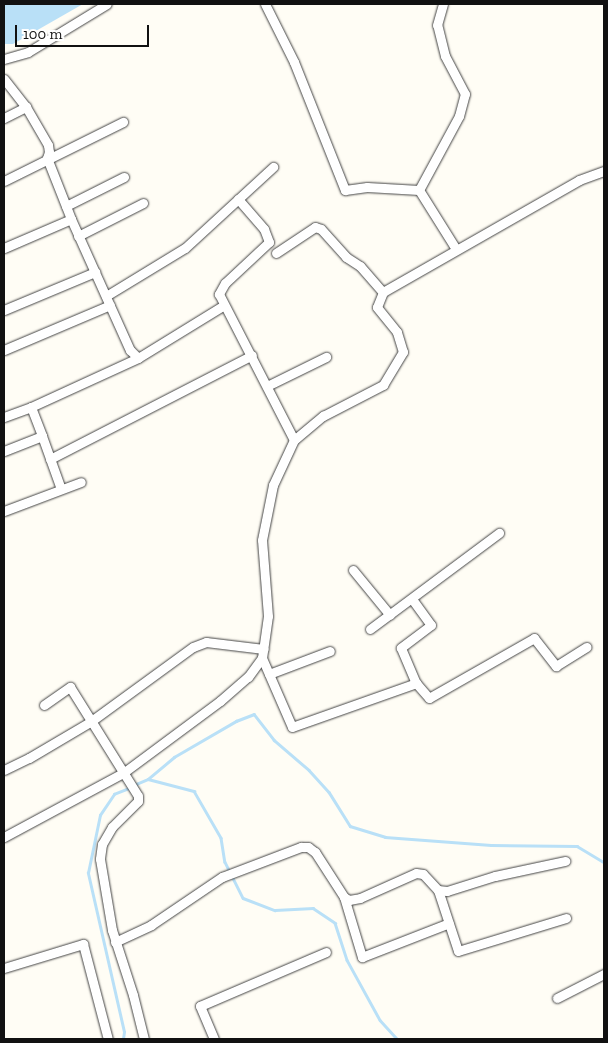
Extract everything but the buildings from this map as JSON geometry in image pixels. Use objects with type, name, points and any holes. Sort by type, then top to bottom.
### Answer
[{"type":"street","points":[[4,59],[28,52],[107,4]]},
{"type":"street","points":[[265,4],[294,62],[345,190],[367,188],[419,190]]},
{"type":"street","points":[[419,190],[459,116],[465,94],[446,56],[437,25],[443,5],[453,4]]},
{"type":"street","points":[[4,79],[26,107],[48,144],[49,152],[47,158],[78,236],[130,350],[138,358]]},
{"type":"street","points":[[4,118],[26,107]]},
{"type":"street","points":[[4,181],[122,122]]},
{"type":"street","points":[[4,350],[108,301],[185,248],[273,166]]},
{"type":"street","points":[[416,683],[292,727],[269,674],[263,654],[268,616],[262,540],[273,485],[294,440],[323,416],[383,385],[403,352],[398,332],[377,307],[383,292],[579,180],[604,170]]},
{"type":"street","points":[[66,206],[124,177]]},
{"type":"street","points":[[419,190],[456,250]]},
{"type":"street","points":[[238,199],[264,229],[269,237],[269,242],[225,283],[219,294],[294,440]]},
{"type":"street","points":[[78,236],[143,203]]},
{"type":"street","points":[[4,248],[71,219]]},
{"type":"street","points":[[276,253],[315,227],[321,229],[346,257],[360,266],[383,292]]},
{"type":"street","points":[[4,310],[95,272]]},
{"type":"street","points":[[4,417],[31,407],[138,358],[224,304]]},
{"type":"street","points":[[50,460],[252,355]]},
{"type":"street","points":[[267,386],[326,357]]},
{"type":"street","points":[[31,407],[61,489]]},
{"type":"street","points":[[4,450],[42,436]]},
{"type":"street","points":[[4,511],[81,482]]},
{"type":"street","points":[[370,629],[390,616],[499,533]]},
{"type":"street","points":[[353,570],[390,616]]},
{"type":"street","points":[[412,599],[431,625],[400,648],[416,683],[430,698],[534,638],[556,666],[586,647]]},
{"type":"street","points":[[4,770],[29,758],[90,722],[193,646],[206,642],[263,654]]},
{"type":"street","points":[[269,674],[330,651]]},
{"type":"street","points":[[4,836],[125,776],[248,677],[263,654]]},
{"type":"street","points":[[44,705],[70,687],[90,722],[138,796],[138,801],[112,827],[102,844],[100,860],[115,942],[133,995],[144,1039]]},
{"type":"street","points":[[115,942],[151,926],[222,877],[301,847],[308,847],[315,852],[344,897],[362,957],[449,923]]},
{"type":"street","points":[[438,890],[447,891],[495,876],[565,861]]},
{"type":"street","points":[[344,897],[350,900],[360,898],[416,873],[423,874],[438,890],[458,951],[566,918]]},
{"type":"street","points":[[4,968],[83,944],[108,1039]]},
{"type":"street","points":[[214,1039],[200,1006],[326,952]]},
{"type":"street","points":[[557,998],[604,974]]},
{"type":"water","points":[[4,4],[83,4],[13,44],[4,44]]},
{"type":"waterway","points":[[148,779],[174,757],[236,721],[254,714],[274,740],[309,770],[329,792],[350,826],[385,837],[491,845],[577,846],[604,862]]},
{"type":"waterway","points":[[134,785],[148,779],[194,791],[221,838],[225,862],[243,898],[275,910],[313,908],[335,923],[347,960],[380,1020],[397,1039]]},
{"type":"waterway","points":[[123,1039],[124,1032],[88,873],[100,815],[114,794],[129,788]]}]
